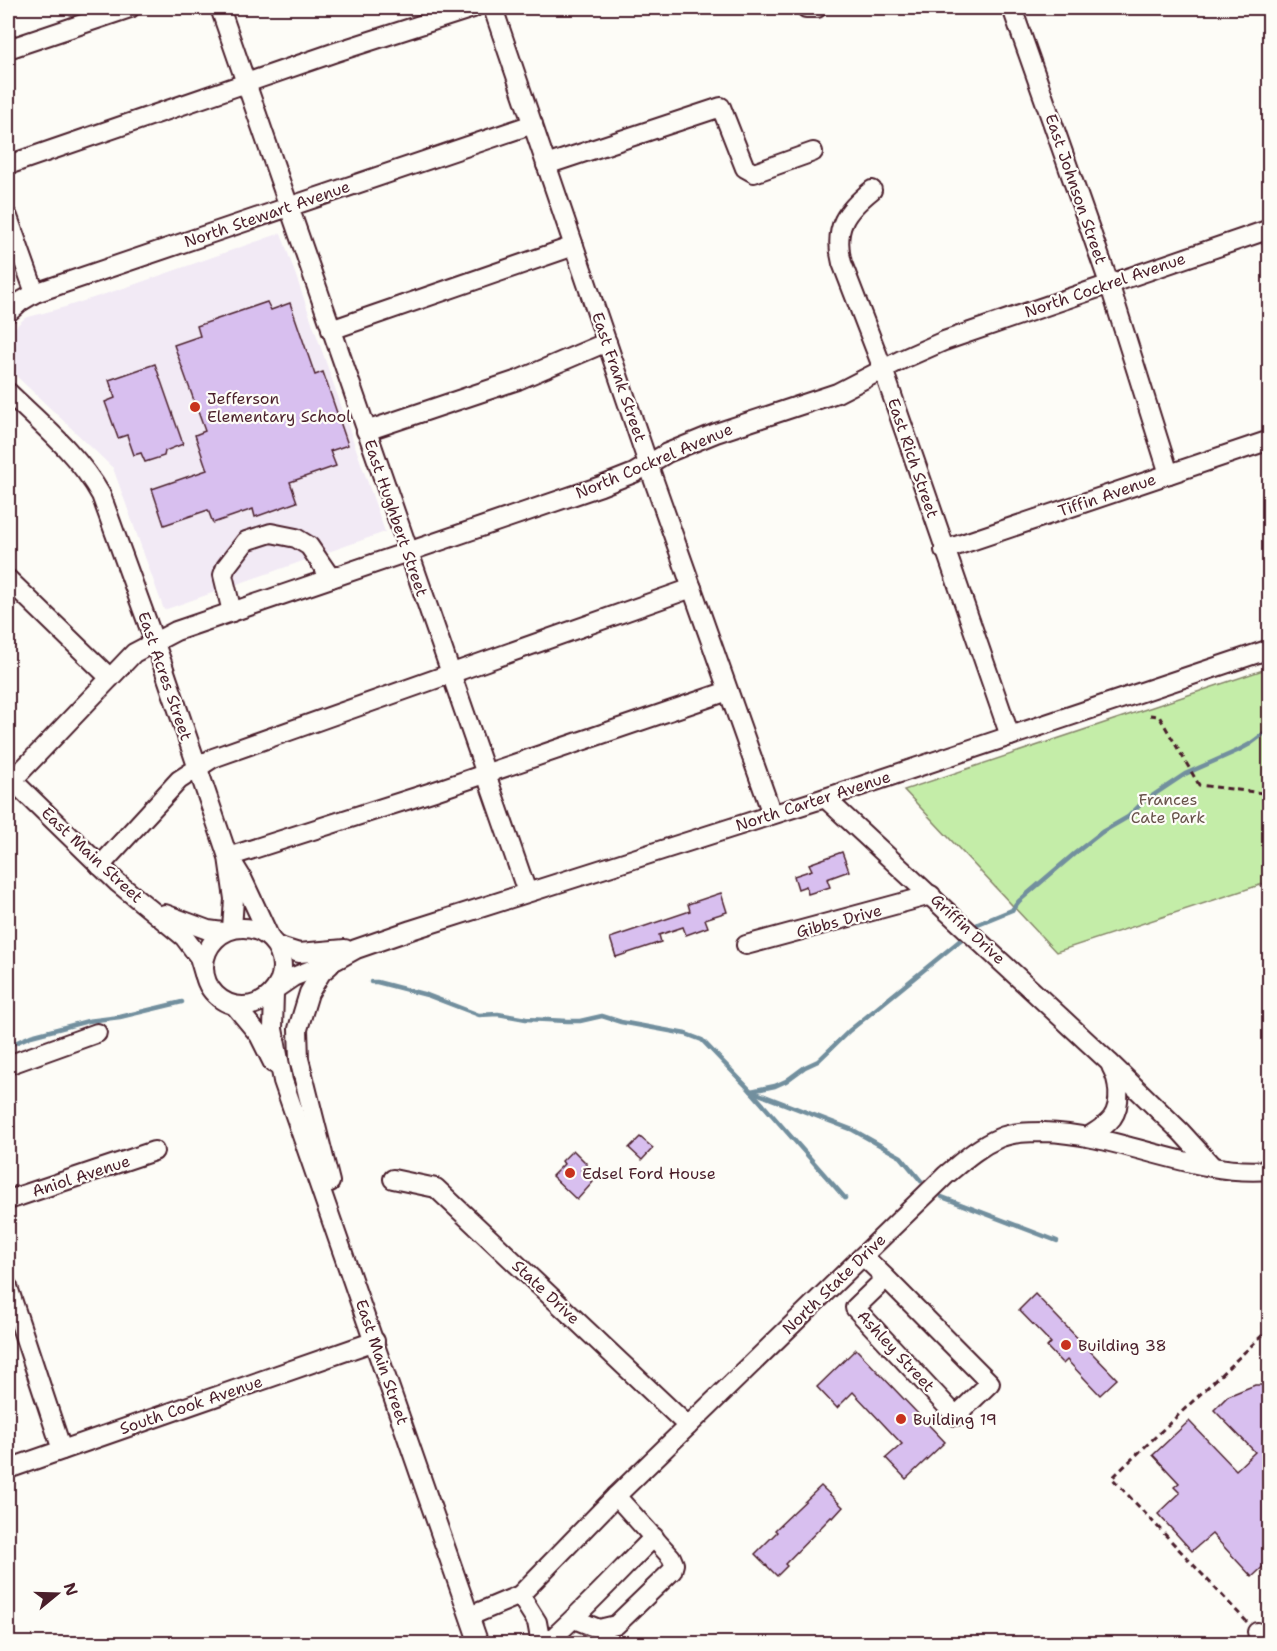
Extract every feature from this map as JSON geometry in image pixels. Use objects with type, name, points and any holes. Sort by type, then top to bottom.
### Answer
[{"type":"street","points":[[8,49],[130,8]]},
{"type":"street","name":"East Hughbert Street","points":[[220,8],[527,892]]},
{"type":"street","points":[[8,165],[473,8]]},
{"type":"street","name":"East Frank Street","points":[[493,8],[648,464],[772,814]]},
{"type":"street","points":[[806,8],[817,8]]},
{"type":"street","name":"East Johnson Street","points":[[1012,8],[1109,283],[1169,474]]},
{"type":"street","points":[[546,165],[721,107],[745,168],[753,172],[813,152]]},
{"type":"street","name":"North Stewart Avenue","points":[[8,313],[35,293],[532,124]]},
{"type":"street","name":"East Rich Street","points":[[872,190],[853,205],[846,215],[839,253],[883,369],[1010,736]]},
{"type":"street","points":[[8,217],[35,293]]},
{"type":"street","name":"North Cockrel Avenue","points":[[9,781],[134,652],[176,631],[601,486],[634,473],[667,453],[716,433],[837,393],[944,341],[1269,229]]},
{"type":"street","points":[[331,330],[574,246]]},
{"type":"street","points":[[366,431],[518,380],[607,342]]},
{"type":"street","name":"East Acres Street","points":[[8,392],[73,454],[92,477],[101,495],[228,857],[234,899],[227,931]]},
{"type":"street","name":"Tiffin Avenue","points":[[944,550],[1269,440]]},
{"type":"street","points":[[232,612],[223,575],[226,567],[246,541],[271,533],[296,538],[309,546],[331,578]]},
{"type":"street","points":[[8,579],[110,678]]},
{"type":"street","points":[[100,866],[178,780],[213,758],[692,588]]},
{"type":"street","name":"North Carter Avenue","points":[[276,990],[293,977],[336,960],[356,949],[527,892],[825,798],[1269,649]]},
{"type":"street","points":[[228,857],[486,774],[728,691]]},
{"type":"street","name":"East Main Street","points":[[9,781],[118,883],[184,937],[199,957],[204,974]]},
{"type":"street","name":"Griffin Drive","points":[[825,798],[1109,1062],[1181,1132],[1213,1167]]},
{"type":"street","name":"East Acres Street","points":[[228,857],[242,878],[273,941]]},
{"type":"street","name":"Gibbs Drive","points":[[746,945],[931,895]]},
{"type":"street","name":"East Main Street","points":[[151,909],[208,930],[227,931]]},
{"type":"street","points":[[246,927],[255,928],[273,941],[282,959],[283,973],[276,990],[262,1002],[249,1006],[236,1006],[226,1003],[208,986],[204,974],[205,958],[211,944],[227,931],[246,927]]},
{"type":"street","name":"North Carter Avenue","points":[[273,941],[299,953],[356,949]]},
{"type":"street","points":[[336,960],[321,973],[309,993],[298,1029],[298,1045],[299,1059],[349,1266]]},
{"type":"street","name":"East Main Street","points":[[276,990],[273,1029],[283,1081]]},
{"type":"street","name":"East Main Street","points":[[236,1006],[259,1035],[283,1081],[470,1616],[476,1642]]},
{"type":"street","points":[[8,1065],[97,1034]]},
{"type":"street","name":"Griffin Drive","points":[[1089,1136],[1114,1116],[1119,1088],[1109,1062]]},
{"type":"street","name":"North State Drive","points":[[470,1616],[519,1596],[616,1496],[946,1175],[976,1150],[1011,1134],[1059,1132],[1089,1136],[1213,1167],[1239,1171],[1269,1170]]},
{"type":"street","name":"Aniol Avenue","points":[[8,1200],[154,1151]]},
{"type":"street","name":"State Drive","points":[[393,1179],[436,1188],[688,1426]]},
{"type":"street","name":"Ashley Street","points":[[863,1256],[886,1278],[990,1383],[956,1416],[855,1308],[886,1278]]},
{"type":"street","points":[[8,1287],[62,1450]]},
{"type":"street","name":"South Cook Avenue","points":[[8,1469],[375,1341]]},
{"type":"street","points":[[574,1619],[599,1629],[616,1625],[672,1571],[674,1564],[671,1557],[616,1496]]},
{"type":"street","points":[[519,1596],[537,1622],[544,1644],[574,1619],[588,1602],[654,1537]]},
{"type":"path","points":[[1149,715],[1159,716],[1199,784],[1269,794]]},
{"type":"path","points":[[1262,1638],[1112,1478],[1269,1328]]},
{"type":"shaded area","name":"Jefferson Elementary School","points":[[281,233],[385,532],[164,610],[113,468],[10,370],[11,331],[25,318],[133,285]]},
{"type":"green space","name":"Frances Cate Park","points":[[1269,668],[1269,882],[1056,952],[904,790]]},
{"type":"building","points":[[267,302],[271,310],[290,303],[315,375],[323,372],[348,445],[330,451],[336,466],[290,482],[297,502],[255,517],[253,509],[213,523],[208,510],[164,525],[152,489],[207,470],[195,435],[205,431],[174,345],[200,336],[197,326]]},
{"type":"building","points":[[155,364],[183,444],[165,451],[164,456],[145,462],[141,453],[134,455],[127,435],[118,438],[105,402],[115,398],[109,380]]},
{"type":"building","points":[[842,852],[849,871],[827,879],[830,887],[808,894],[806,886],[798,889],[794,876],[812,870],[809,864]]},
{"type":"building","points":[[721,893],[727,912],[705,919],[708,927],[686,935],[683,927],[659,935],[661,942],[616,957],[610,938],[690,911],[688,904]]},
{"type":"building","points":[[640,1137],[653,1148],[642,1160],[629,1148]]},
{"type":"building","name":"Edsel Ford House","points":[[573,1150],[587,1164],[581,1170],[593,1182],[577,1200],[552,1176]]},
{"type":"building","name":"Building 38","points":[[1035,1294],[1117,1379],[1100,1395],[1067,1360],[1063,1364],[1047,1347],[1051,1343],[1019,1310]]},
{"type":"building","name":"Building 19","points":[[856,1349],[945,1442],[906,1479],[886,1458],[902,1444],[853,1392],[837,1408],[817,1387]]},
{"type":"building","points":[[1255,1385],[1269,1385],[1269,1561],[1252,1577],[1212,1534],[1192,1551],[1158,1514],[1180,1493],[1174,1487],[1179,1483],[1153,1455],[1189,1421],[1236,1470],[1255,1452],[1214,1410],[1228,1396]]},
{"type":"building","points":[[821,1486],[843,1507],[785,1564],[787,1566],[777,1576],[755,1554],[777,1532],[775,1530]]},
{"type":"waterway","points":[[978,924],[1012,910],[1019,901],[1074,854],[1102,832],[1128,817],[1143,802],[1185,774],[1237,751],[1270,729]]},
{"type":"waterway","points":[[845,1198],[751,1091],[775,1086],[818,1061],[849,1031],[963,938]]},
{"type":"waterway","points":[[371,982],[427,995],[479,1015],[498,1014],[526,1019],[568,1021],[602,1016],[621,1022],[686,1034],[702,1040],[751,1091],[853,1130],[901,1157],[921,1181]]},
{"type":"waterway","points":[[8,1046],[31,1036],[88,1021],[120,1017],[182,1002]]},
{"type":"waterway","points":[[942,1197],[1057,1241]]},
{"type":"place","name":"Jefferson Elementary School","points":[[195,407]]},
{"type":"place","name":"Edsel Ford House","points":[[570,1173]]},
{"type":"place","name":"Building 38","points":[[1066,1345]]},
{"type":"place","name":"Building 19","points":[[901,1419]]}]
